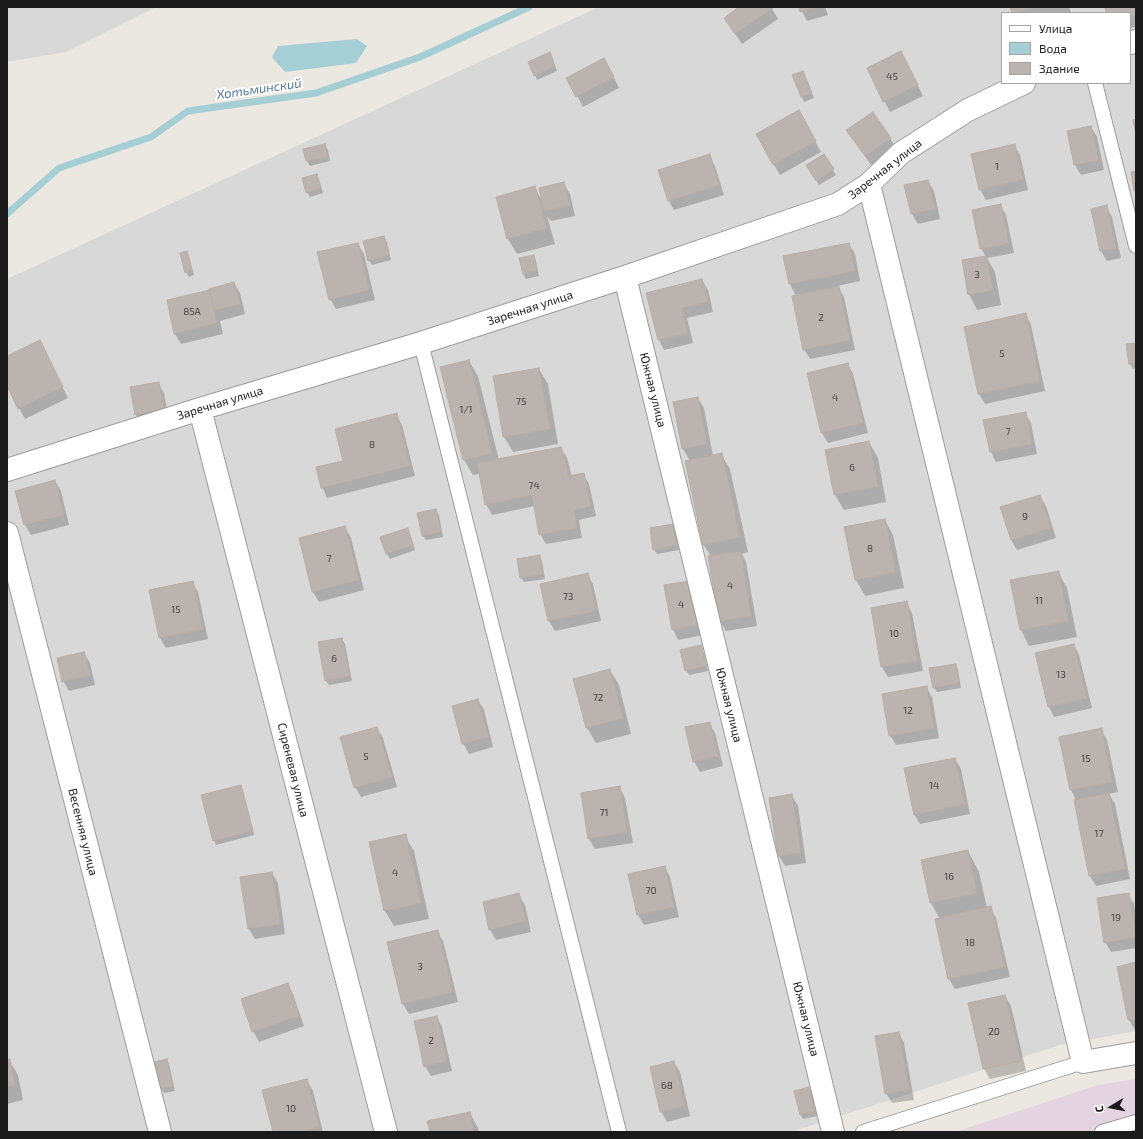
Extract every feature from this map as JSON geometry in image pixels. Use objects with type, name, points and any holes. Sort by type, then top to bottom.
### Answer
[{"type":"street","name":"Заречная улица","points":[[7,470],[200,409],[421,343],[625,277],[838,204],[869,184],[901,153],[968,110],[1022,84]]},
{"type":"street","points":[[869,184],[1083,1062],[1136,1053]]},
{"type":"street","name":"Южная улица","points":[[625,277],[834,1132]]},
{"type":"street","name":"Сиреневая улица","points":[[200,409],[386,1132]]},
{"type":"street","name":"Весенняя улица","points":[[7,533],[160,1132]]},
{"type":"lane","points":[[1095,84],[1136,246]]},
{"type":"lane","points":[[421,343],[619,1132]]},
{"type":"lane","points":[[864,1132],[1083,1062]]},
{"type":"lane","points":[[1102,1132],[1136,1122]]},
{"type":"shaded area","points":[[7,7],[156,7],[66,52],[7,62]]},
{"type":"shaded area","points":[[599,7],[1136,7],[1136,1031],[1060,1045],[791,1132],[7,1132],[7,279]]},
{"type":"shaded area","points":[[1136,1079],[1136,1132],[955,1132],[1098,1085]]},
{"type":"water","points":[[357,39],[367,46],[356,63],[285,72],[272,57],[278,46]]},
{"type":"building","points":[[739,7],[773,8],[735,34],[724,18]]},
{"type":"building","points":[[799,7],[814,7],[800,12]]},
{"type":"building","points":[[1010,7],[1034,7],[1021,12],[1012,12]]},
{"type":"building","points":[[1105,7],[1136,7],[1136,16],[1131,17],[1131,12],[1106,12]]},
{"type":"building","points":[[901,51],[918,85],[883,102],[867,68]]},
{"type":"building","points":[[550,52],[555,66],[534,76],[528,62]]},
{"type":"building","points":[[604,58],[614,77],[576,97],[566,78]]},
{"type":"building","points":[[803,71],[812,93],[801,97],[792,75]]},
{"type":"building","points":[[799,110],[816,141],[773,165],[756,134]]},
{"type":"building","points":[[873,112],[891,138],[865,156],[846,130]]},
{"type":"building","points":[[1136,119],[1136,135],[1133,120]]},
{"type":"building","points":[[1091,126],[1099,160],[1074,165],[1067,131]]},
{"type":"building","points":[[325,144],[328,157],[306,161],[303,149]]},
{"type":"building","points":[[1015,144],[1023,179],[979,190],[971,154]]},
{"type":"building","points":[[710,154],[719,185],[668,201],[658,170]]},
{"type":"building","points":[[824,154],[834,169],[816,181],[806,165]]},
{"type":"building","points":[[1136,171],[1136,191],[1134,191],[1131,172]]},
{"type":"building","points":[[317,174],[321,188],[306,193],[302,178]]},
{"type":"building","points":[[928,180],[935,209],[911,214],[904,185]]},
{"type":"building","points":[[564,182],[570,205],[544,211],[539,188]]},
{"type":"building","points":[[535,186],[547,228],[507,239],[496,197]]},
{"type":"building","points":[[1001,204],[1009,243],[980,249],[972,210]]},
{"type":"building","points":[[1107,205],[1116,248],[1100,251],[1091,209]]},
{"type":"building","points":[[384,236],[389,255],[368,261],[363,241]]},
{"type":"building","points":[[358,243],[369,290],[329,300],[317,252]]},
{"type":"building","points":[[849,243],[855,271],[789,284],[783,256]]},
{"type":"building","points":[[187,251],[192,270],[185,273],[180,253]]},
{"type":"building","points":[[534,255],[537,271],[523,274],[519,258]]},
{"type":"building","points":[[986,256],[993,290],[968,295],[962,260]]},
{"type":"building","points":[[702,279],[708,302],[682,308],[688,333],[658,340],[646,293]]},
{"type":"building","points":[[234,282],[240,304],[215,310],[209,289]]},
{"type":"building","points":[[839,286],[850,340],[803,350],[792,296]]},
{"type":"building","points":[[210,290],[217,323],[174,334],[167,300]]},
{"type":"building","points":[[1026,313],[1040,381],[978,394],[964,327]]},
{"type":"building","points":[[40,340],[63,387],[18,409],[7,386],[7,356]]},
{"type":"building","points":[[1136,343],[1136,363],[1129,364],[1126,344]]},
{"type":"building","points":[[469,360],[492,453],[463,460],[440,367]]},
{"type":"building","points":[[848,363],[863,423],[821,433],[807,373]]},
{"type":"building","points":[[539,368],[550,429],[503,437],[493,376]]},
{"type":"building","points":[[159,382],[164,410],[135,415],[130,387]]},
{"type":"building","points":[[698,397],[707,444],[682,449],[673,402]]},
{"type":"building","points":[[1026,412],[1032,444],[990,452],[983,420]]},
{"type":"building","points":[[397,413],[410,466],[321,488],[316,467],[343,461],[335,429]]},
{"type":"building","points":[[869,441],[878,487],[834,495],[825,450]]},
{"type":"building","points":[[561,447],[565,457],[568,476],[584,473],[591,506],[574,510],[577,528],[539,535],[532,495],[485,505],[477,463]]},
{"type":"building","points":[[722,453],[740,537],[703,545],[685,461]]},
{"type":"building","points":[[55,480],[64,515],[24,525],[15,491]]},
{"type":"building","points":[[1040,495],[1051,528],[1011,540],[1000,507]]},
{"type":"building","points":[[436,509],[441,532],[422,536],[417,513]]},
{"type":"building","points":[[885,519],[896,572],[855,580],[844,527]]},
{"type":"building","points":[[673,524],[677,545],[653,550],[650,528]]},
{"type":"building","points":[[345,526],[359,580],[312,592],[299,538]]},
{"type":"building","points":[[408,528],[413,545],[386,554],[380,537]]},
{"type":"building","points":[[741,551],[751,616],[719,621],[708,556]]},
{"type":"building","points":[[540,555],[543,574],[520,578],[517,559]]},
{"type":"building","points":[[1059,571],[1068,621],[1020,630],[1010,580]]},
{"type":"building","points":[[588,573],[596,611],[548,621],[540,584]]},
{"type":"building","points":[[193,581],[203,629],[159,638],[149,590]]},
{"type":"building","points":[[690,581],[698,625],[672,630],[664,585]]},
{"type":"building","points":[[907,601],[917,661],[881,667],[871,608]]},
{"type":"building","points":[[342,638],[350,676],[325,681],[318,642]]},
{"type":"building","points":[[1074,644],[1087,698],[1048,707],[1035,653]]},
{"type":"building","points":[[701,645],[706,666],[685,671],[680,650]]},
{"type":"building","points":[[84,652],[90,675],[62,682],[57,658]]},
{"type":"building","points":[[956,664],[959,683],[933,688],[929,668]]},
{"type":"building","points":[[610,669],[623,718],[586,728],[573,679]]},
{"type":"building","points":[[927,686],[934,728],[889,736],[882,694]]},
{"type":"building","points":[[478,699],[488,737],[462,744],[452,706]]},
{"type":"building","points":[[710,722],[718,756],[693,762],[685,727]]},
{"type":"building","points":[[377,727],[392,777],[354,788],[340,737]]},
{"type":"building","points":[[1102,728],[1112,782],[1070,790],[1059,737]]},
{"type":"building","points":[[955,758],[965,804],[914,815],[904,768]]},
{"type":"building","points":[[241,785],[253,831],[213,841],[201,795]]},
{"type":"building","points":[[620,786],[627,832],[588,839],[581,793]]},
{"type":"building","points":[[1109,793],[1125,869],[1089,876],[1074,800]]},
{"type":"building","points":[[792,794],[801,853],[778,856],[769,798]]},
{"type":"building","points":[[406,834],[421,903],[384,911],[369,842]]},
{"type":"building","points":[[968,850],[977,893],[930,903],[921,860]]},
{"type":"building","points":[[665,866],[674,907],[637,915],[628,874]]},
{"type":"building","points":[[272,872],[280,924],[248,929],[240,877]]},
{"type":"building","points":[[519,893],[526,921],[489,930],[483,902]]},
{"type":"building","points":[[1129,893],[1136,937],[1104,943],[1097,898]]},
{"type":"building","points":[[991,906],[1005,967],[948,979],[935,919]]},
{"type":"building","points":[[438,930],[453,992],[402,1004],[387,942]]},
{"type":"building","points":[[1136,962],[1136,1019],[1128,1020],[1117,967]]},
{"type":"building","points":[[288,983],[299,1016],[252,1032],[241,999]]},
{"type":"building","points":[[1005,995],[1021,1061],[983,1069],[968,1003]]},
{"type":"building","points":[[437,1016],[447,1061],[424,1067],[414,1021]]},
{"type":"building","points":[[899,1032],[909,1089],[885,1094],[875,1036]]},
{"type":"building","points":[[7,1059],[10,1059],[15,1085],[7,1087]]},
{"type":"building","points":[[167,1059],[173,1086],[160,1089],[154,1062]]},
{"type":"building","points":[[674,1061],[685,1106],[660,1112],[650,1067]]},
{"type":"building","points":[[307,1079],[319,1127],[301,1132],[273,1132],[262,1090]]},
{"type":"building","points":[[809,1087],[815,1111],[800,1115],[794,1091]]},
{"type":"building","points":[[470,1112],[474,1132],[430,1132],[427,1121]]},
{"type":"waterway","name":"Хотьминский","points":[[7,214],[59,168],[151,137],[188,111],[316,93],[420,57],[529,7]]}]
